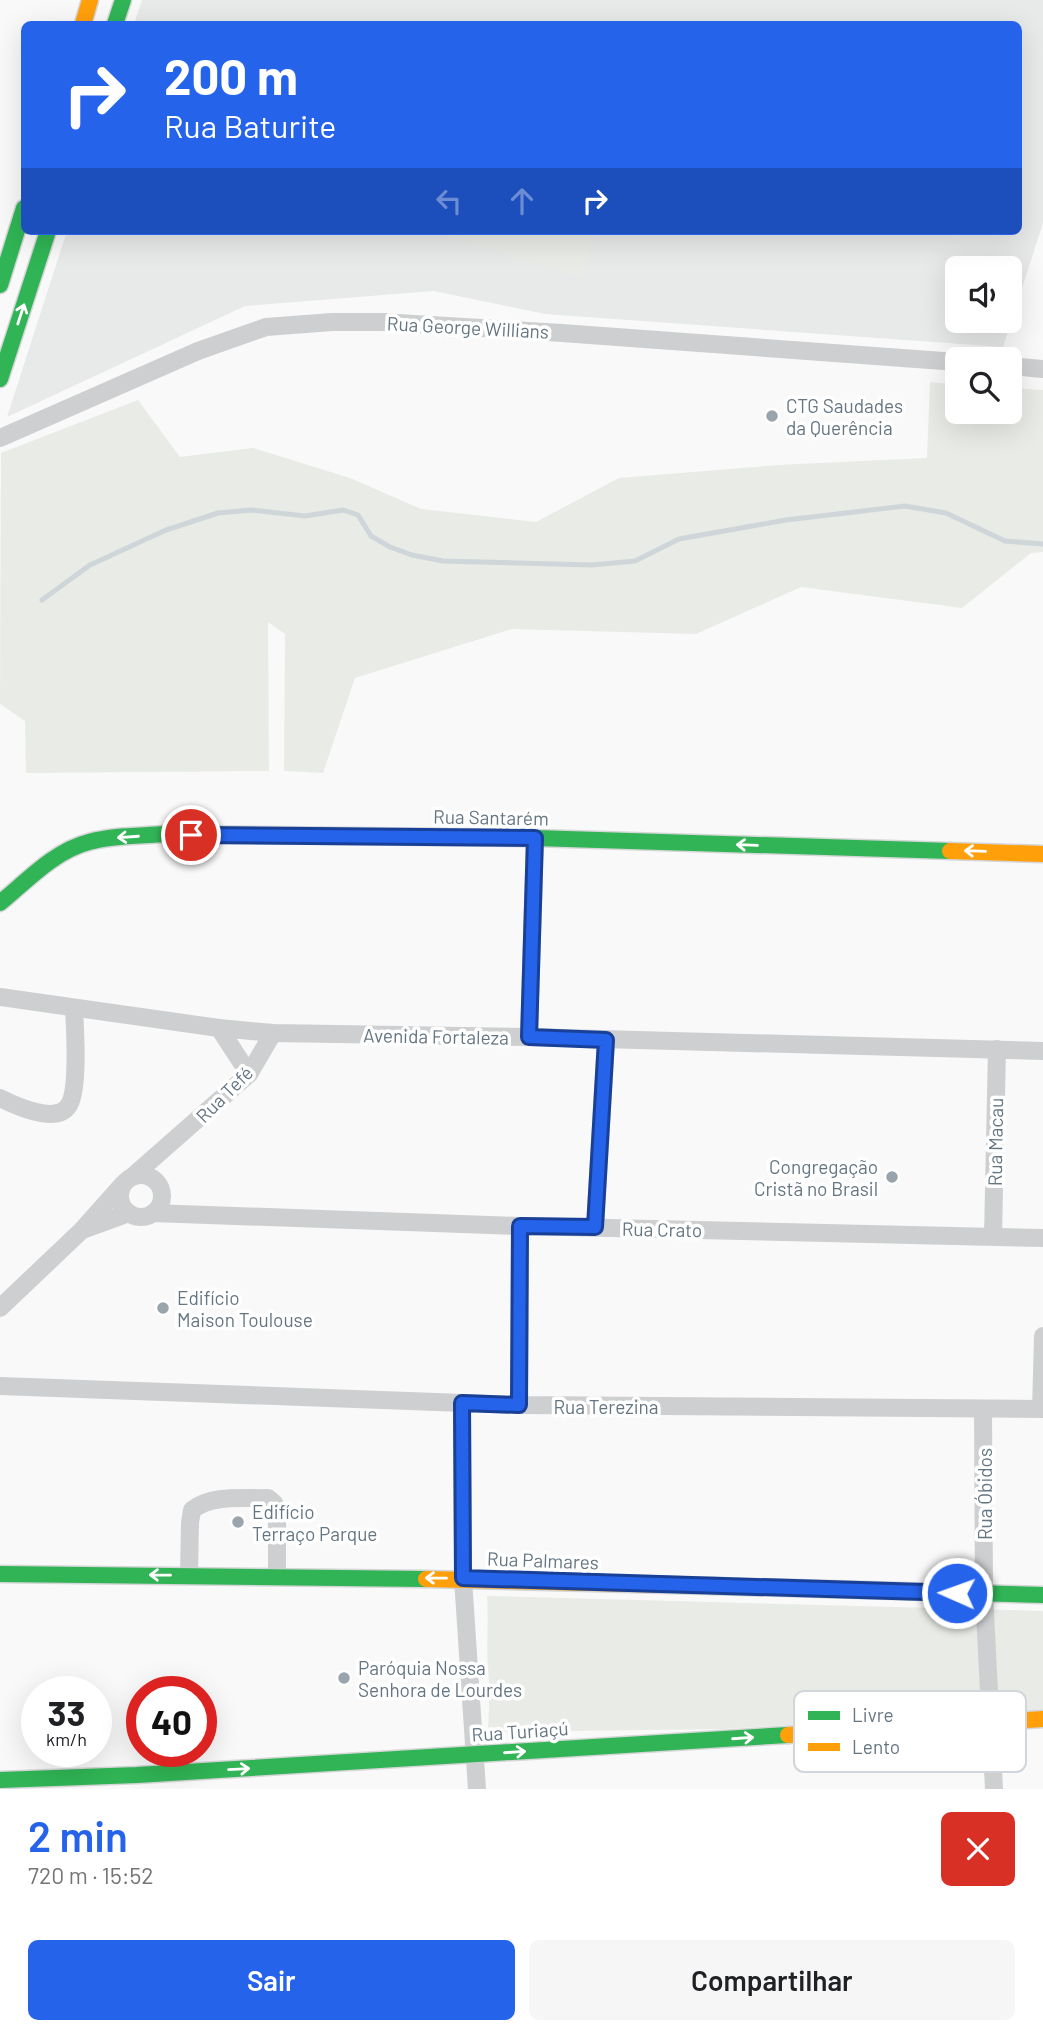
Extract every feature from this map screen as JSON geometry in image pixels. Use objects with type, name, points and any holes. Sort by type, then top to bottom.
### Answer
[{"type":"street","points":[[83,21],[90,0]]},
{"type":"street","points":[[116,21],[123,0]]},
{"type":"street","points":[[0,285],[3,263],[21,216]]},
{"type":"street","points":[[0,379],[47,235]]},
{"type":"street","name":"Rua George Willians","points":[[0,438],[210,347],[266,327],[382,322],[562,332],[945,361]]},
{"type":"street","points":[[1022,367],[1043,369]]},
{"type":"street","name":"Rua Santarém","points":[[0,903],[64,853],[80,844],[120,837],[165,834],[535,838],[1043,854]]},
{"type":"street","points":[[529,1037],[535,838]]},
{"type":"street","name":"Avenida Fortaleza","points":[[0,997],[219,1028],[273,1033],[1043,1051]]},
{"type":"street","points":[[0,1098],[48,1115],[63,1111],[70,1104],[76,1043],[74,1008]]},
{"type":"street","points":[[219,1028],[249,1074]]},
{"type":"street","name":"Rua Tefé","points":[[0,1308],[82,1230],[128,1180],[249,1074],[273,1033]]},
{"type":"street","points":[[595,1227],[606,1040]]},
{"type":"street","name":"Rua Macau","points":[[993,1236],[997,1049]]},
{"type":"street","points":[[167,1148],[159,1185],[161,1202],[153,1213],[141,1217],[125,1209],[120,1197],[128,1180],[146,1175],[159,1185],[197,1214]]},
{"type":"street","name":"Rua Tefé","points":[[82,1230],[129,1213]]},
{"type":"street","name":"Rua Crato","points":[[153,1213],[520,1226],[1043,1238]]},
{"type":"street","points":[[519,1405],[520,1226]]},
{"type":"street","points":[[1042,1409],[1043,1336]]},
{"type":"street","name":"Rua Terezina","points":[[0,1385],[519,1405],[1042,1409]]},
{"type":"street","points":[[462,1403],[463,1578],[477,1789]]},
{"type":"street","name":"Rua Óbidos","points":[[983,1409],[984,1594],[989,1691]]},
{"type":"street","points":[[189,1576],[192,1510],[201,1503],[214,1499],[268,1498],[277,1511],[277,1576]]},
{"type":"street","name":"Rua Palmares","points":[[0,1574],[463,1578],[1043,1595]]},
{"type":"street","name":"Rua Turiaçú","points":[[0,1780],[137,1782],[476,1754],[794,1735]]},
{"type":"shaded area","points":[[142,0],[1043,0],[1043,223],[1022,288],[1022,256],[945,256],[945,333],[1008,333],[1003,347],[545,314],[434,291],[245,306],[7,417],[66,235],[1022,235],[1022,21],[135,21]]},
{"type":"shaded area","points":[[445,235],[596,235],[582,278]]},
{"type":"shaded area","points":[[930,382],[945,383],[945,424],[1022,424],[1022,389],[1043,390],[1043,552],[1031,553],[962,608],[801,587],[696,634],[512,629],[355,678],[323,773],[284,771],[285,634],[268,622],[269,771],[26,773],[25,721],[0,704],[1,453],[138,400],[180,457],[253,448],[350,478],[421,509],[536,522],[619,478],[778,465],[927,458]]},
{"type":"shaded area","points":[[487,1596],[1043,1611],[1043,1710],[1026,1711],[1026,1691],[794,1691],[794,1725],[723,1729],[488,1732]]},
{"type":"waterway","points":[[42,600],[90,565],[166,530],[218,513],[251,510],[305,516],[343,510],[358,515],[371,536],[390,547],[412,555],[443,561],[592,565],[635,561],[679,539],[786,520],[905,506],[946,513],[1005,541],[1043,544]]},
{"type":"traffic: fast","points":[[116,21],[123,0]]},
{"type":"traffic: fast","points":[[0,285],[21,218]]},
{"type":"traffic: fast","points":[[0,379],[47,235]]},
{"type":"traffic: fast","points":[[0,903],[64,852],[89,842],[127,836],[165,834],[535,838],[950,851]]},
{"type":"traffic: fast","points":[[0,1574],[426,1579]]},
{"type":"traffic: fast","points":[[713,1586],[1043,1595]]},
{"type":"traffic: fast","points":[[0,1780],[137,1775],[788,1735]]},
{"type":"traffic: slow","points":[[84,21],[90,0]]},
{"type":"traffic: slow","points":[[950,851],[1043,854]]},
{"type":"traffic: slow","points":[[426,1579],[713,1586]]},
{"type":"traffic: slow","points":[[1026,1720],[1043,1719]]},
{"type":"traffic: slow","points":[[788,1735],[794,1735]]},
{"type":"place","name":"CTG Saudades da Querência","points":[[772,416]]},
{"type":"place","name":"Congregação Cristã no Brasil","points":[[892,1177]]},
{"type":"place","name":"Edifício Maison Toulouse","points":[[163,1308]]},
{"type":"place","name":"Edifício Terraço Parque","points":[[238,1522]]},
{"type":"place","name":"Paróquia Nossa Senhora de Lourdes","points":[[344,1678]]},
{"type":"route","points":[[191,835],[535,838],[529,1037],[606,1040],[595,1227],[520,1226],[519,1405],[462,1403],[463,1578],[957,1593]]}]
